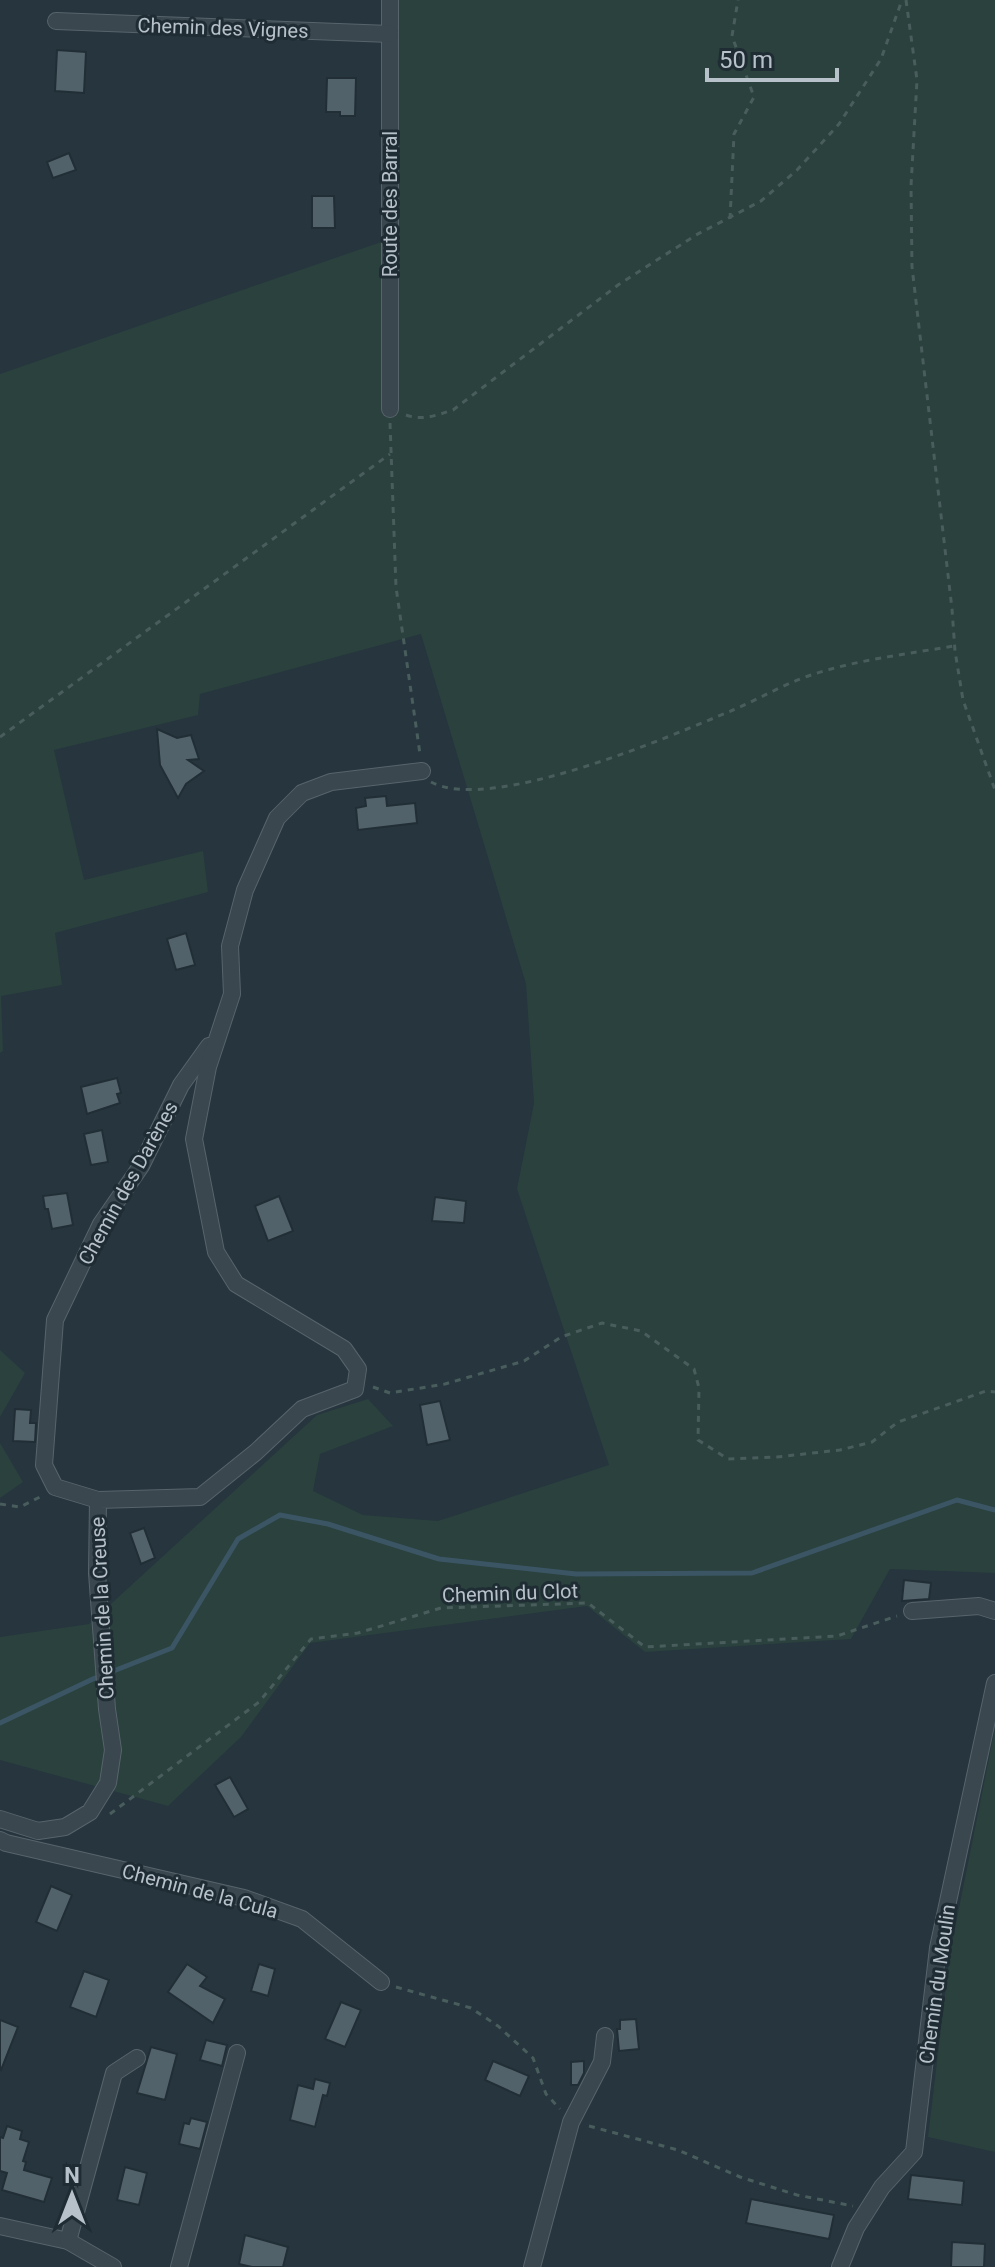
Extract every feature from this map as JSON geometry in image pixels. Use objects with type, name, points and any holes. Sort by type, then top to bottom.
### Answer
[{"type":"street","name":"Route des Barral","points":[[390,0],[390,409]]},
{"type":"street","name":"Chemin des Vignes","points":[[56,21],[390,34]]},
{"type":"street","points":[[356,1381],[358,1369],[344,1349],[236,1284],[216,1252],[194,1139],[208,1067],[232,994],[230,946],[245,890],[277,818],[302,793],[331,782],[422,771]]},
{"type":"street","name":"Chemin des Darènes","points":[[55,1487],[44,1465],[55,1320],[101,1224],[141,1166],[181,1085],[220,1031]]},
{"type":"street","name":"Chemin de la Creuse","points":[[0,1819],[38,1831],[65,1827],[90,1812],[108,1783],[113,1750],[97,1573],[98,1500],[200,1497],[256,1452],[302,1409],[355,1389],[356,1381]]},
{"type":"street","points":[[55,1487],[98,1500]]},
{"type":"street","points":[[912,1611],[979,1606],[995,1611]]},
{"type":"street","name":"Chemin du Moulin","points":[[840,2267],[868,2208],[882,2187],[914,2152],[938,1948],[995,1683]]},
{"type":"street","name":"Chemin de la Cula","points":[[0,1840],[244,1898],[302,1919],[381,1982]]},
{"type":"street","points":[[532,2267],[571,2122],[602,2062],[605,2036]]},
{"type":"street","points":[[179,2267],[237,2053]]},
{"type":"street","points":[[68,2241],[114,2073],[137,2058]]},
{"type":"street","points":[[0,2226],[68,2241],[113,2267]]},
{"type":"path","points":[[730,219],[734,134],[754,97],[732,36],[738,0]]},
{"type":"path","points":[[904,0],[881,59],[839,124],[797,170],[761,201],[696,235],[618,285],[453,410],[430,418],[415,418],[390,409],[396,587],[422,771],[435,785],[467,790],[486,790],[567,771],[650,744],[811,675],[896,656],[954,648]]},
{"type":"path","points":[[904,0],[917,80],[911,186],[912,267],[954,648],[963,700],[995,790]]},
{"type":"path","points":[[0,737],[390,454]]},
{"type":"path","points":[[356,1381],[390,1393],[445,1384],[524,1361],[561,1337],[602,1323],[641,1331],[694,1369],[699,1388],[698,1440],[728,1459],[824,1452],[872,1442],[898,1422],[986,1391],[995,1392]]},
{"type":"path","points":[[0,1504],[20,1507],[32,1503],[55,1487]]},
{"type":"path","name":"Chemin du Clot","points":[[104,1819],[259,1702],[311,1639],[358,1633],[441,1608],[588,1603],[645,1647],[837,1636],[912,1611]]},
{"type":"path","points":[[381,1982],[471,2008],[498,2026],[533,2058],[546,2094],[571,2122],[678,2150],[740,2177],[797,2195],[868,2208]]},
{"type":"green space","points":[[396,0],[995,0],[995,1573],[890,1569],[851,1639],[645,1652],[587,1606],[310,1643],[241,1737],[168,1806],[0,1760],[0,1637],[89,1624],[317,1415],[368,1399],[393,1426],[320,1454],[313,1491],[363,1515],[438,1521],[609,1465],[517,1189],[534,1103],[526,984],[421,634],[200,694],[198,715],[54,750],[84,880],[203,851],[208,892],[55,933],[62,985],[1,996],[3,1051],[0,1053],[0,374],[387,240]]},
{"type":"green space","points":[[0,1350],[25,1373],[0,1417]]},
{"type":"green space","points":[[0,1443],[23,1482],[0,1498]]},
{"type":"green space","points":[[995,1728],[995,2152],[928,2137],[950,1953]]},
{"type":"building","points":[[57,50],[86,52],[84,93],[55,91]]},
{"type":"building","points":[[327,78],[356,78],[355,116],[326,112]]},
{"type":"building","points":[[69,153],[76,170],[53,178],[47,162]]},
{"type":"building","points":[[312,196],[334,196],[335,228],[312,228]]},
{"type":"building","points":[[157,729],[177,738],[191,735],[199,759],[188,760],[204,771],[186,784],[178,798],[160,765]]},
{"type":"building","points":[[386,796],[387,806],[415,803],[417,823],[358,830],[356,808],[366,806],[365,798]]},
{"type":"building","points":[[186,933],[195,965],[176,970],[167,939]]},
{"type":"building","points":[[117,1078],[120,1103],[87,1114],[81,1087]]},
{"type":"building","points":[[102,1130],[108,1162],[91,1165],[84,1134]]},
{"type":"building","points":[[67,1193],[73,1225],[52,1229],[43,1196]]},
{"type":"building","points":[[279,1196],[293,1231],[268,1241],[255,1206]]},
{"type":"building","points":[[435,1197],[466,1201],[464,1223],[432,1221]]},
{"type":"building","points":[[440,1401],[450,1440],[427,1445],[420,1405]]},
{"type":"building","points":[[15,1409],[31,1410],[30,1423],[36,1423],[35,1442],[13,1441]]},
{"type":"building","points":[[144,1528],[155,1558],[141,1564],[130,1533]]},
{"type":"building","points":[[904,1580],[931,1583],[929,1599],[902,1601]]},
{"type":"building","points":[[230,1777],[248,1809],[234,1817],[215,1785]]},
{"type":"building","points":[[51,1886],[72,1895],[57,1931],[36,1922]]},
{"type":"building","points":[[187,1964],[207,1977],[200,1986],[225,1999],[213,2023],[168,1992]]},
{"type":"building","points":[[259,1964],[275,1969],[268,1996],[251,1991]]},
{"type":"building","points":[[84,1971],[109,1980],[96,2017],[70,2007]]},
{"type":"building","points":[[341,2002],[361,2010],[345,2047],[325,2039]]},
{"type":"building","points":[[636,2019],[639,2049],[619,2051],[617,2029],[620,2029],[620,2020]]},
{"type":"building","points":[[0,2020],[18,2027],[1,2070],[0,2069]]},
{"type":"building","points":[[206,2040],[227,2045],[222,2066],[200,2060]]},
{"type":"building","points":[[151,2047],[177,2054],[165,2100],[137,2093]]},
{"type":"building","points":[[493,2061],[529,2076],[520,2096],[485,2080]]},
{"type":"building","points":[[584,2061],[584,2073],[578,2085],[571,2085],[571,2062]]},
{"type":"building","points":[[315,2079],[330,2083],[327,2096],[323,2095],[315,2127],[290,2120],[298,2085],[313,2089]]},
{"type":"building","points":[[191,2118],[207,2122],[200,2149],[179,2144],[184,2123],[189,2124]]},
{"type":"building","points":[[7,2126],[22,2131],[20,2139],[29,2142],[23,2161],[26,2162],[24,2170],[52,2178],[44,2202],[2,2190],[7,2173],[0,2171],[0,2137],[3,2138]]},
{"type":"building","points":[[125,2167],[147,2173],[139,2205],[117,2200]]},
{"type":"building","points":[[911,2175],[964,2181],[962,2205],[908,2199]]},
{"type":"building","points":[[751,2199],[834,2215],[829,2239],[746,2223]]},
{"type":"building","points":[[245,2235],[288,2247],[283,2267],[239,2264]]},
{"type":"building","points":[[952,2242],[985,2244],[984,2267],[951,2267]]},
{"type":"waterway","points":[[116,1670],[172,1648],[238,1539],[280,1515],[328,1524],[439,1559],[576,1574],[752,1573],[957,1500],[995,1510]]},
{"type":"waterway","points":[[0,1723],[95,1678]]}]
